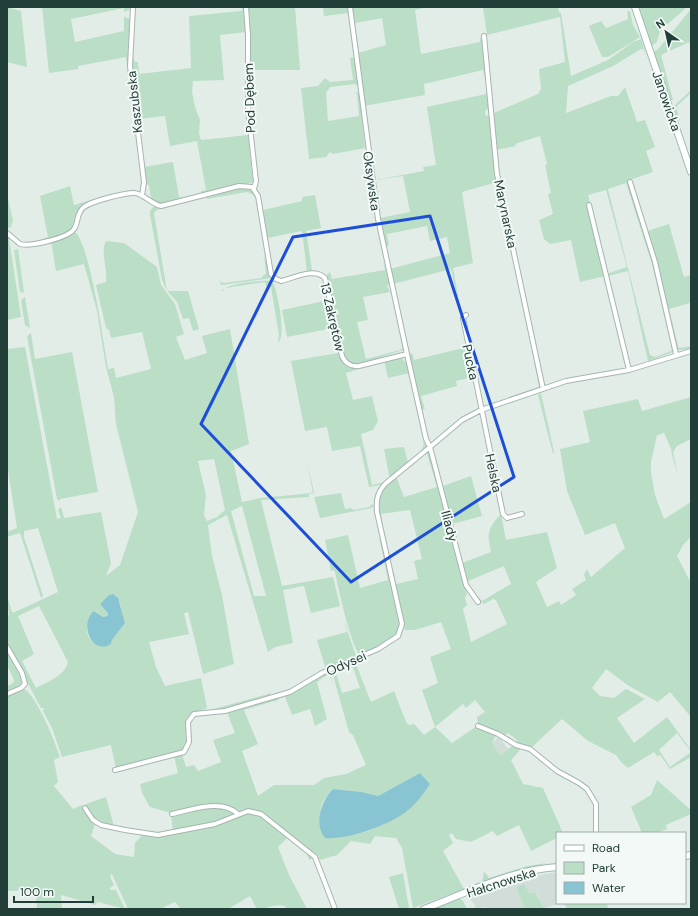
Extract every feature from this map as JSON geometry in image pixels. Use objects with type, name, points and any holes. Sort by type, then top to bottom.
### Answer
[{"type":"street","name":"Kaszubska","points":[[133,7],[130,66],[144,182],[142,196]]},
{"type":"street","name":"Pod Dębem","points":[[246,7],[248,35],[248,109],[256,181],[254,188]]},
{"type":"street","name":"Oksywska","points":[[350,7],[378,219],[407,354]]},
{"type":"street","name":"Janowicka","points":[[635,7],[691,172]]},
{"type":"street","name":"Marynarska","points":[[484,36],[497,174],[543,389]]},
{"type":"street","points":[[630,182],[655,262],[676,354]]},
{"type":"street","points":[[7,233],[20,244],[35,244],[71,232],[75,228],[80,212],[87,205],[128,193],[138,193],[151,202],[161,206],[239,186],[250,186],[254,188]]},
{"type":"street","name":"13 Zakrętów","points":[[254,188],[258,196],[271,274],[276,279],[281,280],[314,273],[321,274],[325,278],[342,356],[346,362],[354,366],[359,366],[407,354]]},
{"type":"street","points":[[590,205],[629,370]]},
{"type":"street","name":"Pucka","points":[[466,315],[462,318],[481,410]]},
{"type":"street","points":[[407,354],[426,439],[430,447],[462,420],[481,410],[566,381],[629,370],[676,354],[691,351]]},
{"type":"street","name":"Helska","points":[[481,410],[503,514],[507,518],[522,514]]},
{"type":"street","name":"Iliady","points":[[430,447],[465,581],[469,592],[478,602]]},
{"type":"street","name":"Odysei","points":[[115,770],[184,752],[189,742],[188,722],[194,714],[225,711],[290,692],[322,673],[378,649],[398,636],[402,624],[377,512],[377,499],[379,491],[385,484],[430,447]]},
{"type":"street","points":[[7,648],[22,673],[25,684],[21,688],[7,694]]},
{"type":"street","points":[[478,726],[498,734],[516,745],[530,749],[557,771],[580,783],[587,789],[596,804],[596,832]]},
{"type":"street","points":[[172,814],[211,805],[235,811],[238,814]]},
{"type":"street","points":[[85,808],[93,820],[101,825],[158,834],[215,824],[248,811],[261,814],[312,854],[319,865],[335,909]]},
{"type":"street","name":"Hałcnowska","points":[[424,909],[508,878],[534,870],[556,867]]},
{"type":"highlighted area","points":[[430,216],[514,477],[351,582],[201,424],[293,237]]},
{"type":"shaded area","points":[[499,737],[508,749],[500,755],[492,743]]},
{"type":"shaded area","points":[[556,872],[556,904],[558,904],[544,908],[536,892],[529,893],[516,889],[525,909],[488,909],[486,907],[476,909],[471,897],[518,879]]},
{"type":"green space","points":[[7,7],[21,11],[27,67],[7,62]]},
{"type":"green space","points":[[42,7],[130,7],[129,10],[124,12],[124,8],[71,19],[75,42],[124,31],[124,17],[130,19],[128,59],[136,145],[126,57],[78,66],[78,69],[49,73]]},
{"type":"green space","points":[[242,7],[245,10],[247,41],[246,32],[220,35],[224,80],[193,81],[192,92],[195,107],[200,120],[199,133],[201,140],[248,135],[253,182],[201,193],[201,191],[206,190],[197,141],[170,146],[165,116],[138,119],[144,167],[173,162],[179,197],[183,196],[164,203],[156,202],[151,197],[149,185],[145,184],[131,67],[132,60],[134,59],[135,62],[138,62],[139,74],[191,68],[189,16],[242,11]]},
{"type":"green space","points":[[247,7],[295,7],[300,70],[255,70],[255,65],[249,64]]},
{"type":"green space","points":[[323,7],[348,7],[349,13],[324,16]]},
{"type":"green space","points":[[352,7],[428,7],[415,10],[421,54],[480,42],[480,37],[483,42],[488,75],[484,75],[483,70],[424,84],[425,95],[364,106],[358,53],[386,45],[382,18],[355,23]]},
{"type":"green space","points":[[483,7],[558,7],[559,12],[561,13],[571,76],[608,60],[633,42],[641,39],[646,55],[643,49],[641,49],[613,66],[568,86],[566,113],[611,96],[618,96],[625,87],[637,122],[645,120],[655,147],[646,151],[653,172],[627,181],[654,263],[673,352],[648,361],[628,271],[608,276],[609,273],[627,267],[606,190],[588,195],[590,203],[588,204],[605,276],[580,282],[571,240],[550,244],[544,239],[539,220],[553,214],[548,194],[551,193],[545,165],[547,164],[540,136],[515,144],[516,146],[496,150],[494,113],[538,94],[541,89],[539,69],[565,62],[560,17],[487,35]],"holes":[[[626,183],[652,264],[672,349],[671,351],[655,357],[650,355],[608,189]]]},
{"type":"green space","points":[[638,7],[687,7],[660,31],[657,42],[650,45]]},
{"type":"green space","points":[[691,9],[691,47],[689,42],[661,55],[673,100],[671,100],[668,96],[653,53],[659,48]]},
{"type":"green space","points":[[630,11],[633,25],[640,37],[608,57],[602,57],[589,26],[601,21],[606,28],[628,19],[627,12]]},
{"type":"green space","points":[[355,57],[358,86],[355,84],[330,87],[326,93],[328,121],[359,116],[357,94],[354,92],[359,93],[365,148],[333,154],[330,152],[326,157],[309,159],[301,88],[318,86],[325,78],[330,82],[353,80],[350,58]]},
{"type":"green space","points":[[691,90],[691,93],[676,107],[680,120],[678,121],[673,109],[674,106]]},
{"type":"green space","points":[[486,91],[489,108],[485,111],[485,115],[490,117],[491,138],[497,182],[462,192],[473,263],[453,268],[460,312],[451,269],[393,284],[390,269],[450,253],[447,237],[430,241],[427,226],[387,234],[389,245],[386,246],[382,235],[383,225],[380,218],[410,212],[403,176],[375,180],[424,171],[423,167],[436,165],[427,107],[486,94]]},
{"type":"green space","points":[[70,186],[74,205],[112,194],[112,196],[93,201],[82,206],[77,213],[73,226],[68,232],[53,238],[40,240],[48,237],[40,196]]},
{"type":"green space","points":[[240,188],[251,189],[256,196],[247,192],[207,199],[206,195]]},
{"type":"green space","points":[[7,193],[13,221],[11,227],[7,229]]},
{"type":"green space","points":[[315,195],[321,228],[306,231],[312,270],[307,272],[302,231],[267,238],[263,210],[302,201],[302,197]]},
{"type":"green space","points":[[183,202],[184,203],[157,210],[154,213],[167,291],[162,280],[150,211],[153,207]]},
{"type":"green space","points":[[669,224],[684,277],[691,275],[691,307],[690,303],[669,309],[679,348],[691,346],[691,349],[679,350],[676,348],[647,231]]},
{"type":"green space","points":[[75,232],[81,240],[96,296],[108,369],[114,368],[116,378],[151,369],[142,332],[111,338],[109,330],[106,328],[96,285],[106,282],[104,246],[106,241],[124,243],[157,267],[161,285],[175,304],[184,334],[176,337],[185,360],[207,353],[202,336],[230,329],[249,444],[231,451],[242,502],[260,498],[313,493],[307,462],[314,492],[313,494],[309,494],[309,497],[261,500],[282,586],[333,577],[340,606],[311,613],[304,586],[283,590],[293,643],[275,647],[268,652],[227,515],[208,525],[212,556],[222,595],[234,664],[203,674],[188,612],[184,613],[189,634],[149,642],[156,667],[165,686],[201,678],[207,708],[194,713],[187,719],[187,741],[183,751],[116,769],[111,745],[62,757],[52,728],[43,711],[44,708],[41,708],[7,644],[7,616],[9,615],[7,596],[12,612],[15,612],[58,592],[38,528],[24,531],[24,537],[43,596],[41,598],[20,533],[7,537],[7,532],[17,528],[7,464],[7,349],[25,347],[57,519],[61,518],[58,510],[61,507],[64,518],[101,512],[111,563],[106,576],[120,565],[138,512],[116,424],[114,397],[106,367],[97,311],[84,264],[56,271],[51,241]],"holes":[[[214,459],[225,510],[217,517],[207,521],[204,515],[206,495],[198,461]],[[242,506],[266,596],[254,596],[231,511]],[[111,594],[119,601],[125,623],[112,640],[111,644],[104,646],[94,643],[90,639],[87,630],[89,620],[95,611],[103,617],[108,616],[108,613],[100,604]],[[39,606],[68,662],[66,667],[59,675],[36,688],[22,661],[34,654],[18,616]]]},
{"type":"green space","points":[[7,236],[9,238],[21,317],[7,320]]},
{"type":"green space","points":[[18,249],[24,293],[20,292],[14,250]]},
{"type":"green space","points":[[264,256],[272,278],[221,285],[220,281],[223,283],[261,278],[266,273]]},
{"type":"green space","points":[[383,261],[390,283],[387,286],[390,292],[363,297],[368,320],[357,322],[366,359],[400,350],[402,348],[403,350],[359,364],[352,364],[344,356],[326,276],[330,272],[332,279],[385,270]]},
{"type":"green space","points":[[273,281],[279,303],[282,331],[281,338],[278,343],[279,335],[271,287],[267,288],[265,282],[226,288],[246,282]]},
{"type":"green space","points":[[167,291],[188,291],[199,329],[193,331],[189,318],[183,319],[177,302]]},
{"type":"green space","points":[[25,297],[30,328],[25,325],[21,300]]},
{"type":"green space","points":[[329,300],[334,328],[287,337],[282,310]]},
{"type":"green space","points":[[527,323],[540,388],[511,398],[510,397],[539,387]]},
{"type":"green space","points":[[31,333],[35,359],[72,352],[98,492],[60,499],[60,501],[57,499],[27,336]]},
{"type":"green space","points":[[336,341],[344,363],[351,368],[359,369],[346,373],[353,400],[372,396],[378,421],[373,430],[361,434],[372,485],[384,482],[380,485],[369,487],[360,446],[332,451],[327,427],[305,431],[291,361],[338,353]]},
{"type":"green space","points":[[467,347],[473,377],[456,381],[457,386],[421,396],[425,409],[421,409],[409,354],[412,353],[414,360]]},
{"type":"green space","points":[[398,357],[402,358],[408,366],[410,373],[388,378],[384,360]]},
{"type":"green space","points":[[541,393],[554,452],[553,454],[538,395],[536,396]]},
{"type":"green space","points":[[691,397],[691,439],[677,446],[673,452],[678,476],[672,451],[664,433],[657,435],[651,462],[651,472],[655,495],[664,519],[691,502],[691,537],[683,545],[677,556],[691,583],[691,717],[670,692],[658,702],[629,686],[606,669],[592,688],[600,696],[614,698],[626,689],[645,699],[617,718],[634,743],[667,717],[691,751],[691,752],[691,757],[670,769],[660,755],[657,756],[654,752],[628,768],[616,755],[588,741],[562,719],[532,747],[516,743],[517,740],[508,733],[504,736],[478,724],[477,717],[485,712],[475,700],[466,708],[463,704],[435,727],[422,690],[438,683],[430,657],[451,649],[441,622],[415,630],[405,630],[391,574],[394,573],[396,584],[418,579],[414,561],[422,559],[410,510],[381,514],[384,531],[382,529],[379,513],[379,501],[383,490],[396,476],[404,497],[437,487],[427,454],[425,455],[425,453],[428,453],[467,594],[465,598],[467,605],[463,609],[471,642],[507,624],[496,600],[493,599],[484,604],[475,596],[471,589],[482,601],[511,584],[504,566],[466,582],[462,563],[491,552],[489,532],[501,514],[497,493],[506,540],[547,532],[557,568],[536,582],[547,607],[559,601],[561,605],[576,595],[572,589],[586,580],[584,575],[587,569],[591,577],[625,548],[615,523],[585,535],[567,491],[560,449],[590,442],[583,411],[638,399],[642,411]],"holes":[[[677,733],[691,752],[670,767],[659,750]]]},
{"type":"green space","points":[[423,440],[426,446],[423,451],[391,477],[389,475],[384,449],[404,447],[408,462],[422,450],[424,444]]},
{"type":"green space","points":[[436,445],[433,449],[443,486],[471,476],[482,516],[452,524],[432,449]]},
{"type":"green space","points":[[341,493],[345,509],[351,508],[354,510],[369,507],[373,504],[374,506],[371,508],[320,518],[314,497]]},
{"type":"green space","points":[[348,535],[360,588],[388,580],[380,542],[377,539],[382,542],[400,626],[394,637],[384,645],[360,655],[356,650],[349,629],[335,572],[334,570],[331,571],[325,540]]},
{"type":"green space","points":[[343,618],[356,656],[326,670],[317,640],[347,632]]},
{"type":"green space","points":[[7,651],[22,680],[21,686],[7,692],[7,686],[13,683],[14,680],[7,665]]},
{"type":"green space","points":[[363,657],[355,662],[371,702],[394,691],[406,722],[409,725],[414,724],[424,735],[435,727],[452,743],[477,726],[496,735],[492,743],[500,755],[512,746],[521,749],[511,760],[523,784],[543,788],[563,832],[556,832],[556,838],[531,851],[519,825],[497,836],[493,831],[471,842],[456,839],[452,833],[449,835],[453,843],[443,851],[464,889],[413,908],[402,848],[396,838],[375,836],[370,844],[351,841],[337,855],[320,860],[318,855],[313,853],[262,813],[252,810],[237,811],[219,806],[171,813],[150,807],[142,793],[140,784],[178,773],[174,756],[182,754],[186,767],[194,765],[198,771],[221,762],[213,740],[235,733],[227,712],[278,697],[279,699],[274,702],[244,710],[258,744],[242,751],[258,796],[274,785],[314,785],[324,778],[346,774],[366,765],[353,735],[349,732],[332,672],[333,670],[340,668],[335,670],[342,693],[360,688],[351,662]],"holes":[[[420,773],[430,784],[411,807],[386,823],[357,834],[328,838],[322,824],[320,812],[321,806],[327,795],[333,789],[362,792],[378,796]]]},
{"type":"green space","points":[[328,673],[330,674],[334,688],[329,674],[317,682],[327,719],[315,726],[310,709],[292,715],[285,697]]},
{"type":"green space","points":[[24,689],[29,693],[40,710],[60,757],[54,760],[58,782],[54,786],[73,809],[82,805],[88,816],[95,824],[91,836],[115,854],[134,857],[135,843],[143,834],[165,835],[204,828],[248,812],[260,815],[313,858],[309,860],[307,854],[287,838],[278,847],[289,875],[307,909],[286,909],[285,906],[273,906],[257,909],[250,896],[228,909],[181,909],[175,902],[160,909],[128,909],[112,874],[110,876],[114,885],[110,888],[111,890],[116,890],[125,909],[98,902],[95,905],[61,895],[62,909],[37,909],[36,890],[7,891],[7,696]]},
{"type":"green space","points":[[270,692],[270,697],[242,706],[228,710],[214,709],[268,694]]},
{"type":"green space","points":[[657,780],[691,810],[691,814],[666,825],[667,829],[658,832],[642,832],[631,807],[651,795]]},
{"type":"green space","points":[[106,797],[114,826],[97,819],[91,813],[86,804]]},
{"type":"green space","points":[[215,807],[233,812],[235,814],[223,821],[173,832],[171,815],[202,808]]},
{"type":"green space","points":[[547,863],[482,883],[484,871],[489,878],[527,866]]},
{"type":"green space","points":[[403,873],[410,909],[399,909],[389,877]]},
{"type":"green space","points":[[512,880],[513,882],[471,897],[473,902],[469,898],[470,895]]},
{"type":"green space","points":[[524,884],[529,893],[535,892],[545,909],[525,909],[516,888]]},
{"type":"green space","points":[[459,898],[463,901],[467,909],[431,909]]},
{"type":"green space","points":[[564,904],[607,904],[608,909],[567,909]]},
{"type":"water","points":[[113,594],[118,598],[125,623],[112,640],[111,644],[104,647],[98,646],[89,636],[88,623],[90,616],[94,611],[103,617],[108,616],[108,613],[100,604],[109,595]]},
{"type":"water","points":[[420,773],[430,784],[414,804],[400,816],[380,826],[345,837],[325,838],[321,832],[319,819],[320,812],[325,799],[333,789],[362,792],[378,796]]}]
